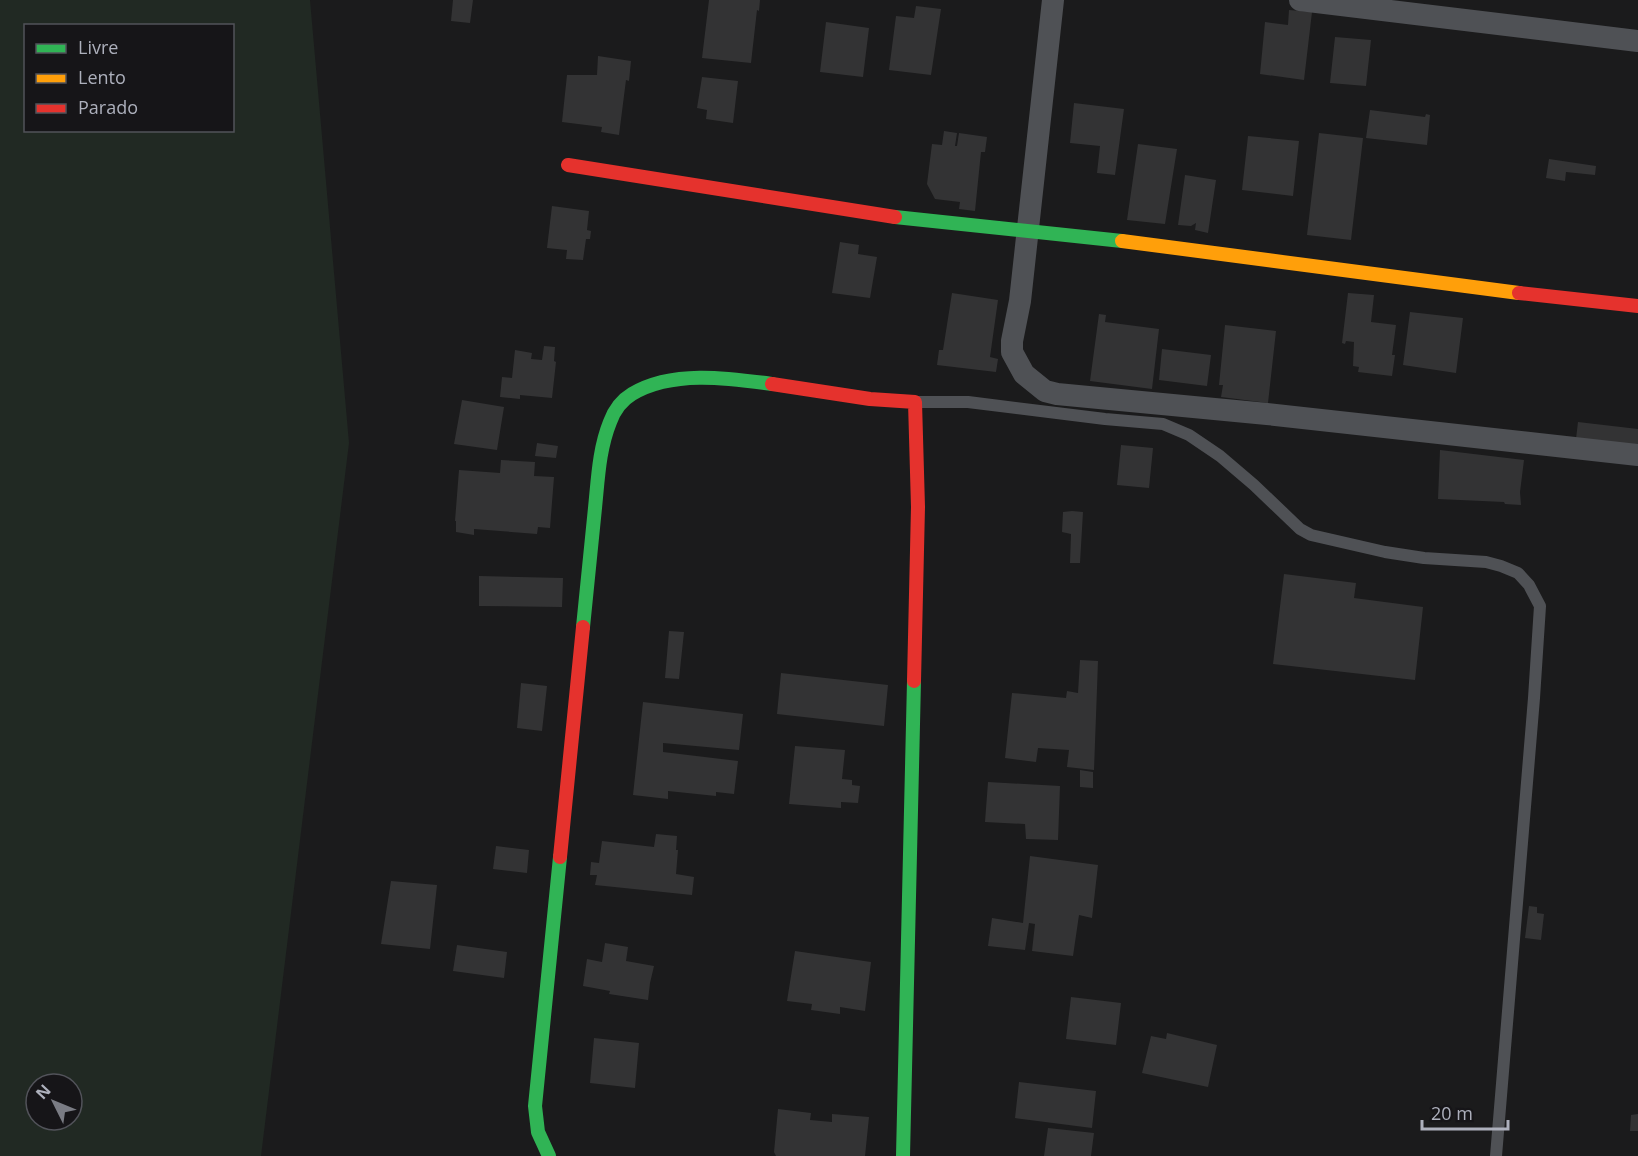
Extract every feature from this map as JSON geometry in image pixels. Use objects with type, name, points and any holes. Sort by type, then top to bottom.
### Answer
[{"type":"street","points":[[1053,0],[1020,301],[1012,341],[1012,352],[1024,374],[1045,391],[1081,397],[1267,414],[1638,455]]},
{"type":"street","points":[[1300,0],[1638,40]]},
{"type":"street","points":[[568,165],[914,220],[1028,230],[1274,260],[1456,286],[1638,306]]},
{"type":"street","points":[[549,1156],[537,1133],[535,1106],[600,458],[611,418],[630,395],[667,381],[713,378],[872,399],[915,402],[918,507],[903,1156]]},
{"type":"lane","points":[[915,402],[968,402],[1163,424],[1189,435],[1220,456],[1300,529],[1311,535],[1385,552],[1424,558],[1486,562],[1518,573],[1529,585],[1540,606],[1496,1156]]},
{"type":"shaded area","points":[[0,0],[310,0],[349,443],[261,1156],[0,1156]]},
{"type":"building","points":[[453,0],[473,0],[470,23],[451,21]]},
{"type":"building","points":[[709,0],[760,0],[751,63],[702,58]]},
{"type":"building","points":[[916,6],[941,9],[931,75],[889,70],[896,16],[914,18]]},
{"type":"building","points":[[1289,10],[1312,12],[1304,80],[1260,74],[1265,22],[1288,25]]},
{"type":"building","points":[[826,22],[869,28],[863,77],[820,72]]},
{"type":"building","points":[[1335,37],[1371,40],[1366,86],[1330,83]]},
{"type":"building","points":[[598,56],[631,61],[629,81],[626,80],[619,135],[601,132],[602,127],[562,122],[567,75],[597,75]]},
{"type":"building","points":[[702,77],[738,81],[733,123],[706,119],[707,110],[697,108]]},
{"type":"building","points":[[1074,103],[1124,109],[1115,175],[1097,173],[1100,146],[1070,143]]},
{"type":"building","points":[[1370,110],[1425,117],[1426,114],[1430,115],[1427,145],[1366,138]]},
{"type":"building","points":[[944,131],[957,133],[955,146],[957,146],[959,133],[987,137],[985,152],[981,152],[975,211],[959,209],[960,202],[935,199],[927,184],[932,144],[942,145]]},
{"type":"building","points":[[1319,133],[1363,138],[1351,240],[1307,235]]},
{"type":"building","points":[[1248,136],[1299,141],[1293,196],[1242,190]]},
{"type":"building","points":[[1138,144],[1177,149],[1165,224],[1127,220]]},
{"type":"building","points":[[1549,159],[1596,166],[1595,175],[1566,172],[1565,181],[1546,178]]},
{"type":"building","points":[[1185,175],[1216,180],[1208,233],[1195,230],[1196,223],[1191,226],[1178,225]]},
{"type":"building","points":[[552,206],[589,211],[587,230],[591,231],[590,239],[586,239],[583,260],[566,259],[567,250],[547,248]]},
{"type":"building","points":[[840,242],[859,245],[858,254],[877,257],[870,298],[832,293]]},
{"type":"building","points":[[952,293],[998,300],[990,357],[998,359],[996,372],[937,365],[939,350],[943,350]]},
{"type":"building","points":[[1348,293],[1374,295],[1371,322],[1396,325],[1392,376],[1358,372],[1359,367],[1353,366],[1354,342],[1342,343]]},
{"type":"building","points":[[1410,312],[1463,318],[1456,373],[1403,365]]},
{"type":"building","points":[[1099,314],[1106,315],[1105,322],[1159,329],[1152,389],[1090,381]]},
{"type":"building","points":[[1225,325],[1276,331],[1268,403],[1221,397],[1223,385],[1219,385]]},
{"type":"building","points":[[544,346],[555,347],[554,361],[556,362],[552,398],[520,395],[520,399],[500,397],[502,377],[512,378],[515,350],[532,353],[531,359],[542,360]]},
{"type":"building","points":[[1162,349],[1211,355],[1207,386],[1159,380]]},
{"type":"building","points":[[462,400],[504,407],[497,450],[454,444]]},
{"type":"building","points":[[1578,422],[1638,429],[1638,447],[1576,439]]},
{"type":"building","points":[[537,443],[558,446],[556,458],[535,456]]},
{"type":"building","points":[[1121,445],[1153,448],[1149,488],[1117,485]]},
{"type":"building","points":[[1440,450],[1524,460],[1520,492],[1521,505],[1438,499]]},
{"type":"building","points":[[501,460],[535,462],[534,476],[554,477],[550,528],[538,527],[537,534],[474,529],[474,535],[456,532],[459,470],[500,473]]},
{"type":"building","points":[[1063,512],[1083,512],[1080,563],[1070,563],[1071,534],[1062,532]]},
{"type":"building","points":[[1284,574],[1356,583],[1354,598],[1423,607],[1415,680],[1273,664]]},
{"type":"building","points":[[479,576],[563,578],[562,607],[479,606]]},
{"type":"building","points":[[669,631],[684,632],[679,679],[665,678]]},
{"type":"building","points":[[1080,660],[1098,661],[1094,770],[1067,767],[1069,750],[1038,748],[1036,762],[1005,758],[1012,693],[1066,698],[1067,691],[1078,693]]},
{"type":"building","points":[[781,673],[888,685],[884,726],[777,714]]},
{"type":"building","points":[[521,683],[547,686],[542,731],[517,728]]},
{"type":"building","points":[[643,702],[743,714],[739,750],[663,743],[663,752],[738,761],[734,794],[716,792],[716,796],[668,791],[668,799],[633,795]]},
{"type":"building","points":[[795,746],[845,750],[842,779],[852,780],[852,785],[860,786],[858,803],[841,802],[841,808],[789,804]]},
{"type":"building","points":[[1080,770],[1093,772],[1093,788],[1080,787]]},
{"type":"building","points":[[988,782],[1060,786],[1058,840],[1026,839],[1025,824],[985,822]]},
{"type":"building","points":[[656,834],[677,836],[676,874],[694,877],[692,895],[595,885],[597,875],[590,875],[591,862],[599,863],[602,841],[654,847]]},
{"type":"building","points":[[496,846],[529,850],[527,873],[493,869]]},
{"type":"building","points":[[1030,856],[1098,865],[1092,918],[1079,915],[1073,956],[1032,951],[1035,924],[1029,923],[1025,950],[988,946],[992,918],[1023,923]]},
{"type":"building","points":[[391,881],[437,885],[430,949],[381,944]]},
{"type":"building","points":[[1529,906],[1537,907],[1537,913],[1544,914],[1541,940],[1525,938]]},
{"type":"building","points":[[605,943],[628,947],[626,961],[654,966],[648,1000],[609,994],[610,991],[583,986],[587,959],[602,962]]},
{"type":"building","points":[[457,945],[507,952],[504,978],[453,971]]},
{"type":"building","points":[[795,951],[871,962],[865,1011],[840,1007],[840,1014],[811,1010],[812,1004],[787,1001]]},
{"type":"building","points":[[1071,997],[1121,1003],[1116,1045],[1066,1039]]},
{"type":"building","points":[[1167,1033],[1217,1045],[1208,1087],[1142,1073],[1151,1036],[1166,1039]]},
{"type":"building","points":[[594,1038],[639,1043],[635,1088],[590,1083]]},
{"type":"building","points":[[1019,1082],[1096,1091],[1092,1128],[1015,1118]]},
{"type":"building","points":[[778,1109],[811,1113],[810,1120],[832,1122],[832,1114],[869,1117],[865,1156],[776,1156],[774,1152]]},
{"type":"building","points":[[1638,1114],[1638,1131],[1630,1131],[1631,1115]]},
{"type":"building","points":[[1048,1128],[1094,1133],[1091,1156],[1044,1156]]},
{"type":"traffic: fast","points":[[895,217],[1122,241]]},
{"type":"traffic: fast","points":[[583,627],[601,453],[606,432],[619,406],[628,396],[665,381],[719,378],[772,384]]},
{"type":"traffic: fast","points":[[903,1156],[914,681]]},
{"type":"traffic: fast","points":[[549,1156],[538,1132],[535,1106],[560,857]]},
{"type":"traffic: slow","points":[[1122,241],[1519,293]]},
{"type":"traffic: jam","points":[[568,165],[895,217]]},
{"type":"traffic: jam","points":[[1519,293],[1638,306]]},
{"type":"traffic: jam","points":[[772,384],[870,399],[915,402],[918,507],[914,681]]},
{"type":"traffic: jam","points":[[560,857],[583,627]]}]
